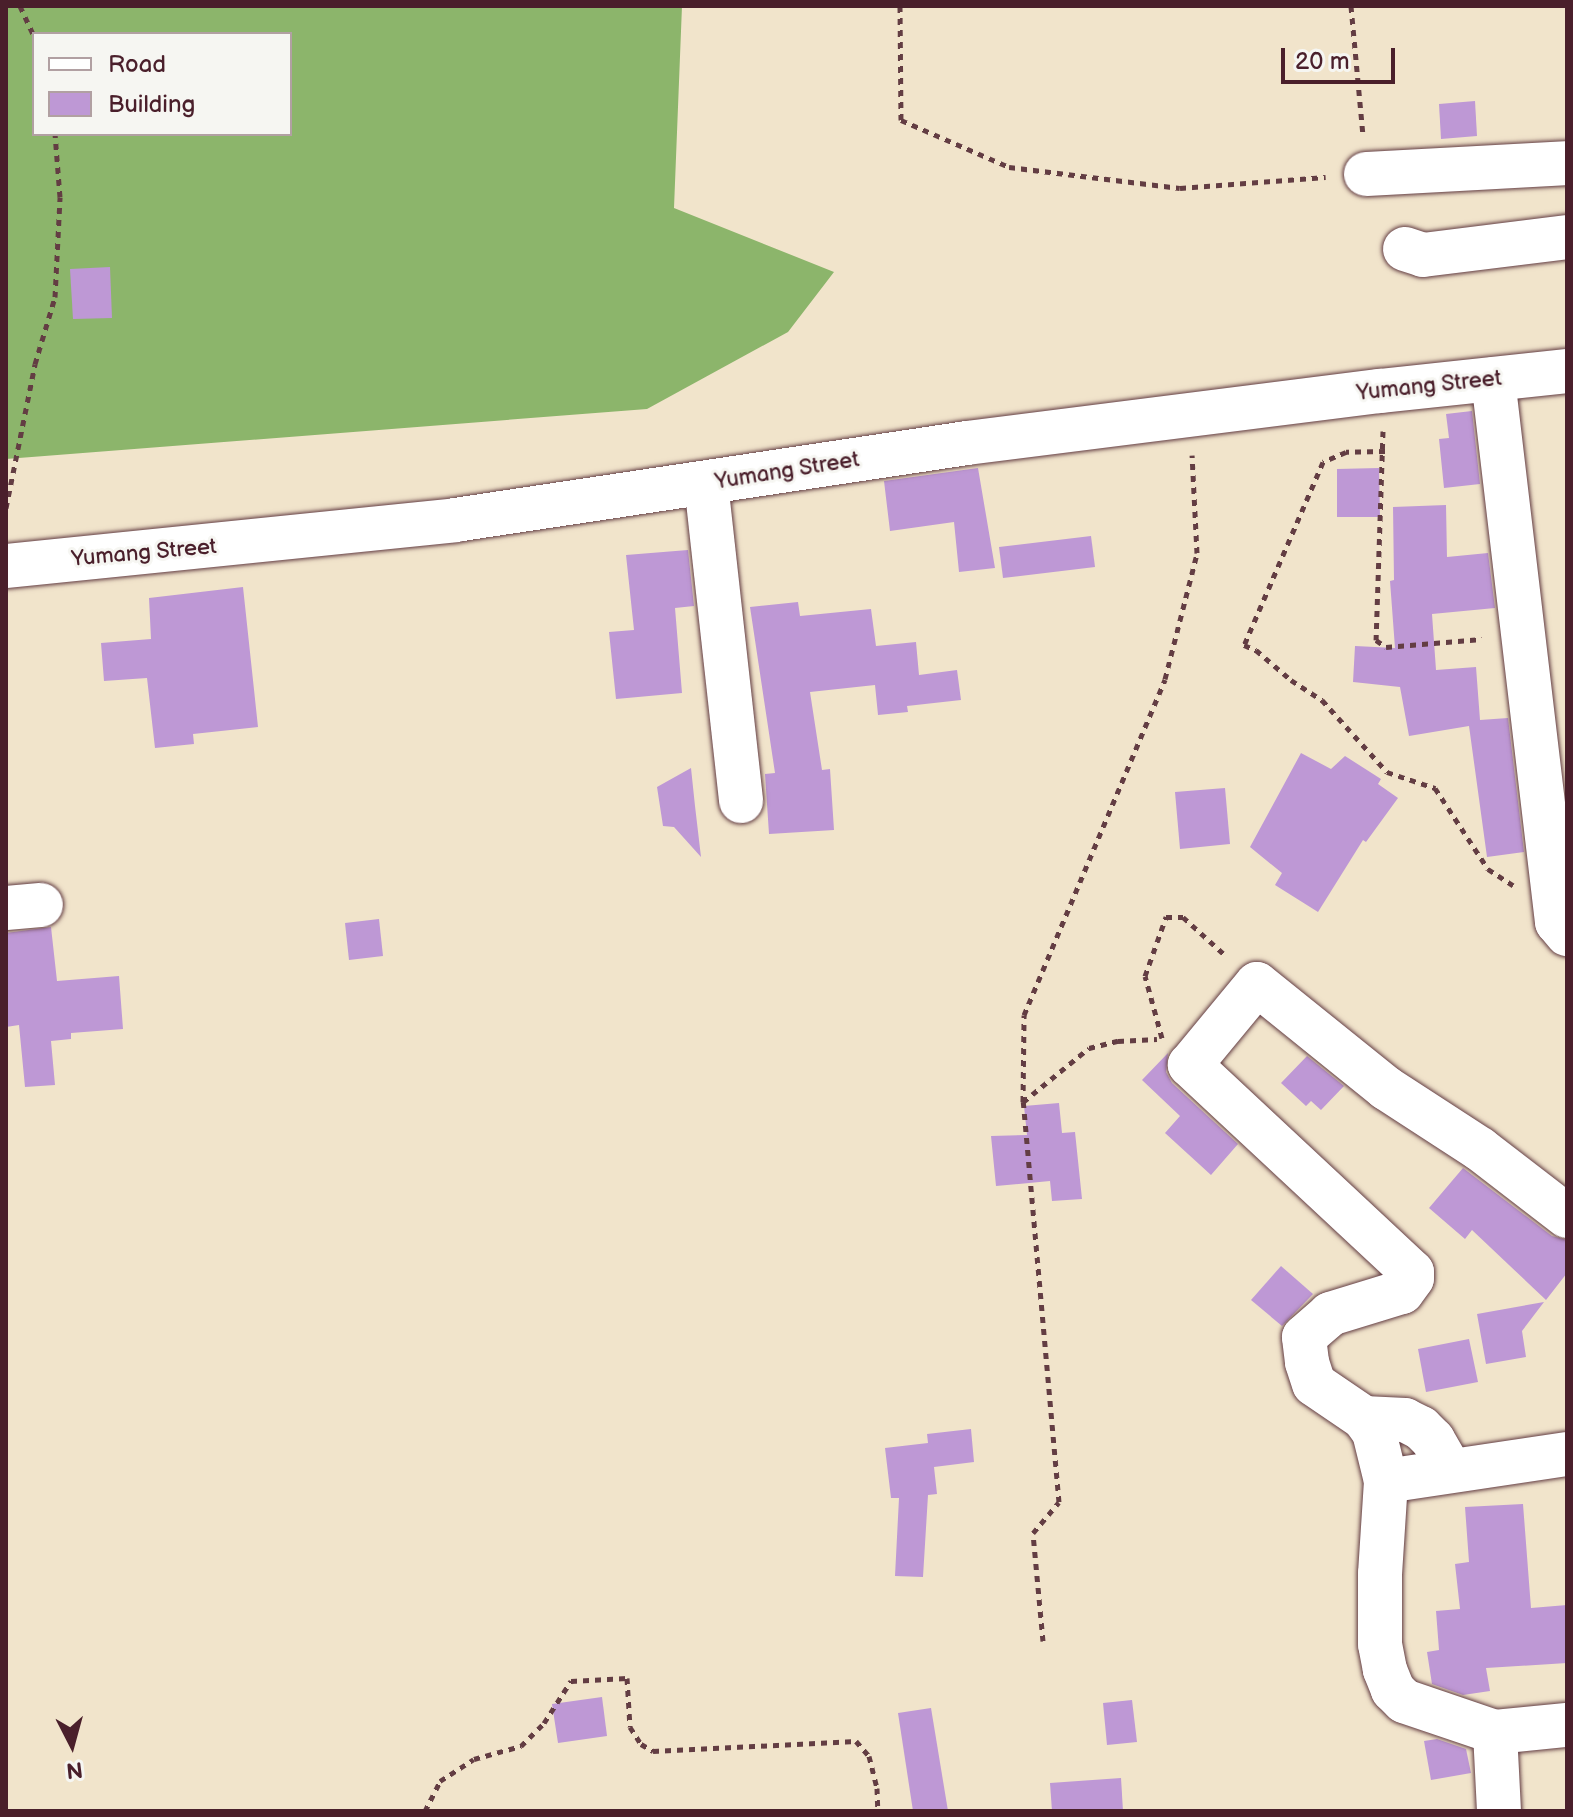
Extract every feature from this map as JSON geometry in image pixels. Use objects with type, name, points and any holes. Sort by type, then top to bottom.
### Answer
[{"type":"street","points":[[1366,174],[1567,163]]},
{"type":"street","points":[[1405,249],[1423,255],[1567,237]]},
{"type":"street","name":"Yumang Street","points":[[6,566],[455,520],[967,443],[1380,391],[1567,371]]},
{"type":"street","points":[[1493,379],[1557,922],[1567,934]]},
{"type":"street","points":[[706,483],[741,801]]},
{"type":"street","points":[[1567,1216],[1480,1149],[1386,1088],[1257,984],[1190,1065],[1412,1272],[1412,1278],[1402,1292],[1330,1314],[1304,1337],[1314,1384],[1364,1418],[1374,1432],[1386,1481],[1380,1574],[1380,1644],[1393,1690],[1404,1701],[1495,1732],[1567,1725]]},
{"type":"street","points":[[1364,1418],[1405,1420],[1421,1428],[1433,1440],[1450,1470]]},
{"type":"street","points":[[1386,1481],[1567,1454]]},
{"type":"street","points":[[1495,1732],[1499,1811]]},
{"type":"path","points":[[20,6],[32,32]]},
{"type":"path","points":[[900,6],[901,120],[1009,167],[1180,188],[1366,174]]},
{"type":"path","points":[[6,508],[35,364],[55,297],[60,197],[55,136]]},
{"type":"path","points":[[1380,391],[1385,451],[1376,640],[1386,647],[1524,635]]},
{"type":"path","points":[[1043,1641],[1033,1533],[1059,1502],[1023,1102],[1024,1015],[1165,679],[1197,553],[1190,414]]},
{"type":"path","points":[[1385,451],[1346,452],[1323,462],[1244,645],[1256,650],[1291,680],[1322,700],[1387,772],[1435,788],[1488,869],[1510,886],[1522,884]]},
{"type":"path","points":[[1023,1102],[1089,1048],[1118,1041],[1162,1039],[1145,976],[1166,917],[1183,917],[1257,984]]},
{"type":"path","points":[[425,1811],[440,1781],[474,1759],[521,1746],[544,1723],[571,1681],[627,1678],[630,1727],[641,1744],[653,1751],[856,1741],[869,1756],[878,1811]]},
{"type":"green space","points":[[6,6],[682,6],[674,208],[834,272],[788,332],[647,409],[6,459]]},
{"type":"building","points":[[1475,101],[1477,136],[1441,139],[1439,104]]},
{"type":"building","points":[[110,267],[112,318],[73,319],[70,269]]},
{"type":"building","points":[[1472,411],[1480,484],[1444,488],[1439,439],[1449,438],[1446,414]]},
{"type":"building","points":[[978,468],[995,568],[959,572],[954,522],[890,531],[884,481]]},
{"type":"building","points":[[1379,468],[1380,517],[1337,517],[1337,469]]},
{"type":"building","points":[[1446,505],[1447,557],[1488,553],[1495,608],[1432,614],[1436,670],[1476,667],[1480,720],[1508,718],[1524,852],[1487,857],[1469,726],[1409,736],[1400,687],[1353,682],[1355,646],[1395,648],[1390,581],[1394,580],[1393,507]]},
{"type":"building","points":[[1091,536],[1095,567],[1003,578],[999,547]]},
{"type":"building","points":[[688,550],[694,606],[675,608],[682,693],[616,699],[609,632],[634,630],[626,555]]},
{"type":"building","points":[[243,587],[258,727],[193,734],[194,744],[155,748],[147,678],[104,681],[101,643],[151,639],[149,598]]},
{"type":"building","points":[[798,602],[800,616],[871,609],[876,646],[916,642],[919,675],[957,670],[961,700],[907,706],[908,712],[878,715],[875,685],[810,692],[822,770],[830,769],[834,830],[769,834],[765,774],[775,773],[750,607]]},
{"type":"building","points":[[1301,753],[1331,769],[1345,756],[1381,779],[1378,784],[1398,798],[1366,842],[1363,840],[1318,912],[1275,885],[1282,873],[1250,847]]},
{"type":"building","points":[[691,768],[701,857],[674,827],[663,826],[657,787]]},
{"type":"building","points":[[1225,788],[1230,844],[1180,849],[1175,792]]},
{"type":"building","points":[[379,919],[383,956],[349,960],[345,923]]},
{"type":"building","points":[[51,927],[57,981],[119,976],[123,1029],[71,1033],[71,1039],[51,1041],[55,1085],[25,1087],[19,1025],[6,1027],[6,933]]},
{"type":"building","points":[[1168,1053],[1166,1072],[1172,1083],[1238,1144],[1211,1175],[1165,1133],[1180,1116],[1142,1080]]},
{"type":"building","points":[[1307,1056],[1344,1086],[1321,1110],[1311,1101],[1306,1106],[1281,1083]]},
{"type":"building","points":[[1059,1103],[1062,1133],[1075,1132],[1082,1199],[1052,1201],[1050,1181],[996,1186],[991,1136],[1027,1135],[1024,1106]]},
{"type":"building","points":[[1463,1168],[1552,1236],[1567,1240],[1567,1273],[1546,1300],[1472,1230],[1465,1239],[1429,1208]]},
{"type":"building","points":[[1281,1266],[1313,1294],[1282,1326],[1251,1300]]},
{"type":"building","points":[[1544,1302],[1522,1331],[1526,1357],[1486,1364],[1477,1314]]},
{"type":"building","points":[[1469,1339],[1478,1382],[1426,1392],[1418,1349]]},
{"type":"building","points":[[971,1429],[974,1462],[934,1467],[937,1494],[928,1495],[923,1577],[895,1576],[899,1498],[891,1498],[885,1448],[928,1443],[927,1434]]},
{"type":"building","points":[[1523,1504],[1531,1608],[1567,1605],[1567,1663],[1486,1668],[1490,1691],[1463,1695],[1432,1684],[1427,1652],[1439,1650],[1436,1611],[1460,1609],[1455,1564],[1469,1562],[1465,1507]]},
{"type":"building","points":[[602,1697],[607,1736],[558,1743],[552,1704]]},
{"type":"building","points":[[1132,1700],[1137,1742],[1107,1745],[1103,1703]]},
{"type":"building","points":[[931,1708],[948,1811],[913,1811],[898,1713]]},
{"type":"building","points":[[1437,1739],[1466,1749],[1471,1773],[1431,1780],[1424,1741]]},
{"type":"building","points":[[1121,1778],[1123,1811],[1052,1811],[1050,1783]]}]
